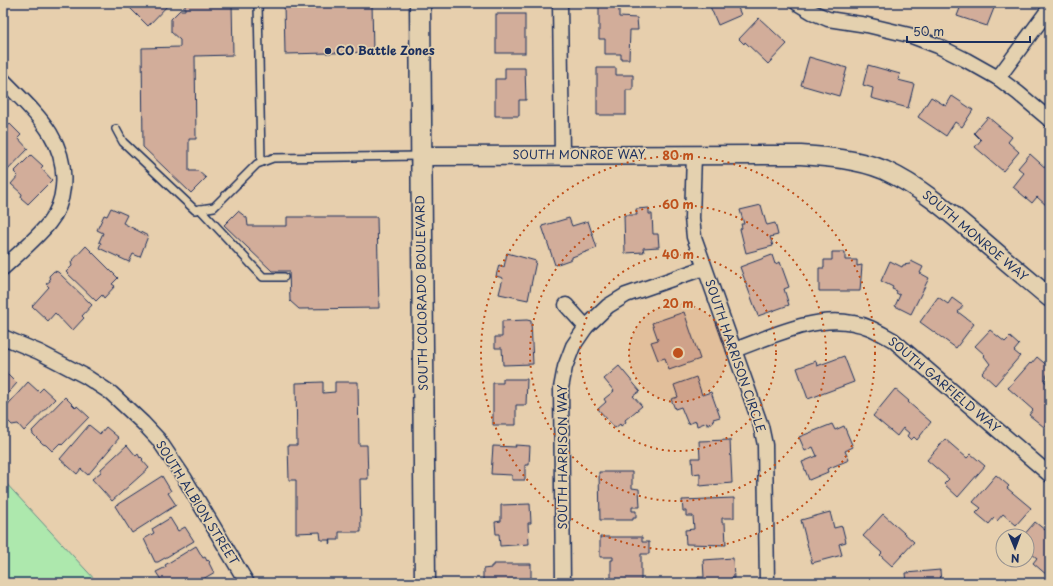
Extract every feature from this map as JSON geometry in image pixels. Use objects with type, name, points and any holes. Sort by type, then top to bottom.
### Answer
[{"type":"main road","name":"SOUTH COLORADO BOULEVARD","points":[[420,3],[425,583]]},
{"type":"street","points":[[560,3],[562,155]]},
{"type":"street","points":[[797,3],[828,19],[867,25],[916,38],[966,60],[998,78],[1050,120]]},
{"type":"street","points":[[998,78],[1049,9]]},
{"type":"street","points":[[3,80],[51,132],[60,152],[64,176],[62,194],[56,211],[49,223],[3,268]]},
{"type":"street","name":"SOUTH HARRISON CIRCLE","points":[[694,155],[692,218],[694,237],[761,426],[765,445],[766,583]]},
{"type":"street","name":"SOUTH MONROE WAY","points":[[421,156],[800,155],[823,156],[860,162],[883,170],[910,183],[939,204],[1050,298]]},
{"type":"street","name":"SOUTH HARRISON WAY","points":[[563,583],[561,388],[565,367],[573,346],[586,326],[608,306],[626,295],[704,268]]},
{"type":"street","points":[[566,305],[586,326]]},
{"type":"street","name":"SOUTH GARFIELD WAY","points":[[734,350],[815,322],[834,321],[854,323],[875,330],[893,340],[1050,475]]},
{"type":"street","name":"SOUTH ALBION STREET","points":[[3,337],[39,352],[85,376],[111,393],[143,423],[158,439],[185,479],[247,583]]},
{"type":"lane","points":[[258,3],[261,162]]},
{"type":"lane","points":[[116,129],[123,142],[194,210],[214,207],[257,164],[273,158],[421,156]]},
{"type":"lane","points":[[200,209],[263,277],[284,277]]},
{"type":"path","points":[[330,540],[330,545]]},
{"type":"green space","points":[[3,480],[98,583],[3,583]]},
{"type":"building","points":[[125,3],[170,3],[148,26]]},
{"type":"building","points":[[185,3],[232,3],[233,55],[195,56],[196,139],[189,139],[189,171],[198,171],[206,178],[191,193],[143,147],[142,48],[180,47],[180,40],[171,32],[171,19],[180,10],[185,10]]},
{"type":"building","points":[[284,3],[372,3],[373,52],[285,54]]},
{"type":"building","points":[[700,3],[736,3],[741,15],[718,25],[709,4],[701,7]]},
{"type":"building","points":[[962,3],[996,3],[987,26],[957,16]]},
{"type":"building","points":[[599,6],[619,6],[619,17],[637,18],[638,30],[630,30],[629,59],[621,59],[621,54],[605,54],[605,39],[599,39]]},
{"type":"building","points":[[496,14],[525,14],[525,53],[496,53]]},
{"type":"building","points":[[759,18],[787,44],[768,64],[745,42],[744,44],[739,39]]},
{"type":"building","points":[[809,57],[847,68],[839,96],[801,85]]},
{"type":"building","points":[[868,65],[900,74],[898,80],[914,84],[908,108],[871,98],[873,88],[863,85]]},
{"type":"building","points":[[505,68],[525,68],[526,100],[519,100],[519,116],[495,116],[495,79],[505,79]]},
{"type":"building","points":[[597,68],[616,68],[616,75],[633,75],[633,90],[626,90],[626,115],[597,115]]},
{"type":"building","points":[[952,96],[973,110],[962,127],[955,122],[946,136],[918,117],[931,97],[946,106]]},
{"type":"building","points":[[988,117],[1012,137],[1008,142],[1019,152],[1003,171],[975,147],[981,140],[974,133]]},
{"type":"building","points":[[10,124],[21,135],[18,138],[28,149],[3,175],[3,129]]},
{"type":"building","points":[[1030,154],[1050,172],[1050,202],[1047,206],[1037,197],[1032,203],[1013,187],[1024,173],[1018,168]]},
{"type":"building","points":[[31,155],[43,166],[41,168],[52,180],[28,204],[21,198],[22,194],[11,184],[18,176],[14,172]]},
{"type":"building","points":[[761,205],[767,225],[775,223],[778,235],[770,237],[773,246],[746,253],[740,229],[742,228],[741,224],[744,224],[740,210]]},
{"type":"building","points":[[111,208],[127,215],[123,223],[148,236],[140,257],[133,254],[129,262],[99,248],[101,243],[99,242],[103,233],[97,230],[104,215],[107,216]]},
{"type":"building","points":[[649,208],[649,214],[652,214],[653,234],[658,234],[659,247],[643,248],[644,252],[625,253],[624,215],[637,215],[636,209]]},
{"type":"building","points":[[238,211],[247,218],[248,226],[287,226],[287,217],[377,217],[379,308],[299,309],[290,301],[289,271],[272,271],[224,225]]},
{"type":"building","points":[[569,218],[572,226],[588,221],[597,248],[555,265],[542,226]]},
{"type":"building","points":[[86,246],[118,278],[112,284],[115,286],[104,298],[102,295],[96,301],[66,272],[72,266],[71,262]]},
{"type":"building","points":[[832,252],[845,252],[845,260],[857,260],[857,266],[862,265],[860,291],[819,291],[819,268],[824,268],[824,260],[832,260]]},
{"type":"building","points":[[507,253],[536,261],[528,300],[499,294],[503,278],[496,276],[499,265],[504,267]]},
{"type":"building","points":[[772,255],[775,264],[780,262],[789,287],[784,289],[789,305],[758,316],[740,267]]},
{"type":"building","points":[[890,261],[902,267],[903,265],[910,264],[911,261],[923,267],[920,273],[929,278],[911,314],[895,306],[900,295],[896,293],[897,291],[892,289],[893,287],[881,281]]},
{"type":"building","points":[[54,271],[58,272],[92,305],[82,316],[84,318],[72,331],[55,313],[48,321],[32,306],[49,287],[46,284],[50,281],[49,276]]},
{"type":"building","points":[[938,297],[948,304],[952,298],[963,306],[958,312],[974,324],[956,348],[920,322]]},
{"type":"building","points":[[684,312],[700,359],[669,370],[665,358],[658,360],[651,342],[658,340],[652,323]]},
{"type":"building","points":[[502,321],[531,321],[533,364],[503,365],[502,348],[495,348],[495,337],[502,337]]},
{"type":"building","points":[[990,330],[1005,342],[1010,337],[1019,345],[1014,351],[1020,356],[995,385],[982,373],[990,364],[984,356],[985,355],[975,346]]},
{"type":"building","points":[[844,356],[854,382],[808,399],[797,368],[816,361],[817,366]]},
{"type":"building","points":[[1037,357],[1050,368],[1050,371],[1044,381],[1050,385],[1050,420],[1044,427],[1029,415],[1033,410],[1008,388]]},
{"type":"building","points":[[619,366],[640,391],[633,396],[642,406],[625,420],[626,422],[615,428],[598,409],[606,402],[604,399],[614,391],[604,379]]},
{"type":"building","points":[[6,372],[17,383],[3,399],[3,375]]},
{"type":"building","points":[[696,377],[702,395],[711,392],[720,417],[713,419],[714,422],[707,425],[707,422],[697,426],[696,421],[688,424],[681,407],[675,409],[671,399],[678,397],[674,385]]},
{"type":"building","points":[[503,379],[527,379],[526,405],[516,405],[516,425],[493,425],[493,383],[503,383]]},
{"type":"building","points":[[28,382],[39,392],[43,388],[55,399],[24,431],[18,424],[12,425],[3,416],[3,410]]},
{"type":"building","points":[[323,382],[323,393],[335,392],[335,382],[358,382],[359,445],[367,445],[368,479],[360,479],[361,532],[339,532],[339,540],[321,540],[320,532],[296,533],[296,480],[289,480],[288,445],[297,445],[296,383]]},
{"type":"building","points":[[895,389],[931,422],[917,440],[914,437],[911,440],[907,436],[909,433],[903,428],[897,436],[873,416]]},
{"type":"building","points":[[65,397],[76,408],[77,406],[89,417],[62,445],[60,443],[52,451],[33,434],[32,431]]},
{"type":"building","points":[[832,424],[835,430],[844,426],[853,447],[845,451],[849,460],[827,469],[828,472],[809,480],[802,462],[817,456],[813,447],[805,451],[799,437]]},
{"type":"building","points":[[89,425],[100,434],[106,427],[119,438],[88,475],[81,469],[77,474],[60,459]]},
{"type":"building","points":[[945,439],[967,458],[971,454],[985,466],[958,497],[944,484],[949,479],[927,460]]},
{"type":"building","points":[[730,440],[732,483],[700,486],[700,473],[693,474],[692,458],[700,458],[699,441]]},
{"type":"building","points":[[127,445],[136,456],[138,454],[140,458],[141,457],[143,459],[142,460],[149,468],[112,501],[92,479],[101,472],[101,469]]},
{"type":"building","points":[[515,445],[530,446],[529,465],[525,465],[525,480],[512,480],[512,475],[491,474],[493,446],[516,447]]},
{"type":"building","points":[[599,472],[632,472],[632,488],[639,489],[640,507],[632,507],[632,511],[636,511],[636,518],[633,518],[633,520],[600,520]]},
{"type":"building","points":[[996,475],[1009,486],[1007,488],[1031,508],[1016,525],[1003,514],[997,521],[994,518],[989,524],[976,513],[981,508],[973,502]]},
{"type":"building","points":[[162,476],[171,491],[168,493],[176,505],[132,533],[115,506]]},
{"type":"building","points":[[734,498],[734,518],[722,518],[722,523],[725,523],[726,545],[686,544],[685,530],[694,529],[693,516],[686,516],[686,511],[683,511],[682,500]]},
{"type":"building","points":[[530,504],[531,523],[528,523],[529,544],[500,546],[499,534],[496,534],[495,522],[501,521],[501,505]]},
{"type":"building","points":[[830,512],[834,528],[842,526],[846,542],[839,544],[842,555],[812,563],[801,520]]},
{"type":"building","points":[[883,514],[914,542],[892,566],[880,555],[882,553],[863,536]]},
{"type":"building","points":[[170,518],[178,531],[185,527],[194,541],[158,562],[155,562],[144,539],[154,533],[152,529]]},
{"type":"building","points":[[1035,522],[1045,530],[1047,527],[1050,529],[1050,574],[1048,576],[1035,565],[1035,560],[1037,558],[1035,556],[1035,528],[1030,528]]},
{"type":"building","points":[[600,537],[642,537],[642,542],[649,542],[649,554],[641,554],[641,581],[611,581],[611,560],[613,560],[613,557],[600,557]]},
{"type":"building","points":[[196,546],[203,558],[205,557],[207,561],[208,560],[210,562],[209,563],[213,571],[215,572],[196,583],[163,583],[156,572],[166,567],[165,565]]},
{"type":"building","points":[[733,558],[734,578],[731,578],[732,583],[698,583],[698,577],[704,577],[703,560]]},
{"type":"building","points":[[493,564],[531,564],[531,583],[483,582],[483,569],[491,568]]},
{"type":"building","points":[[940,570],[941,583],[907,583],[906,573]]},
{"type":"place","name":"CO Battle Zones","points":[[328,51]]}]
